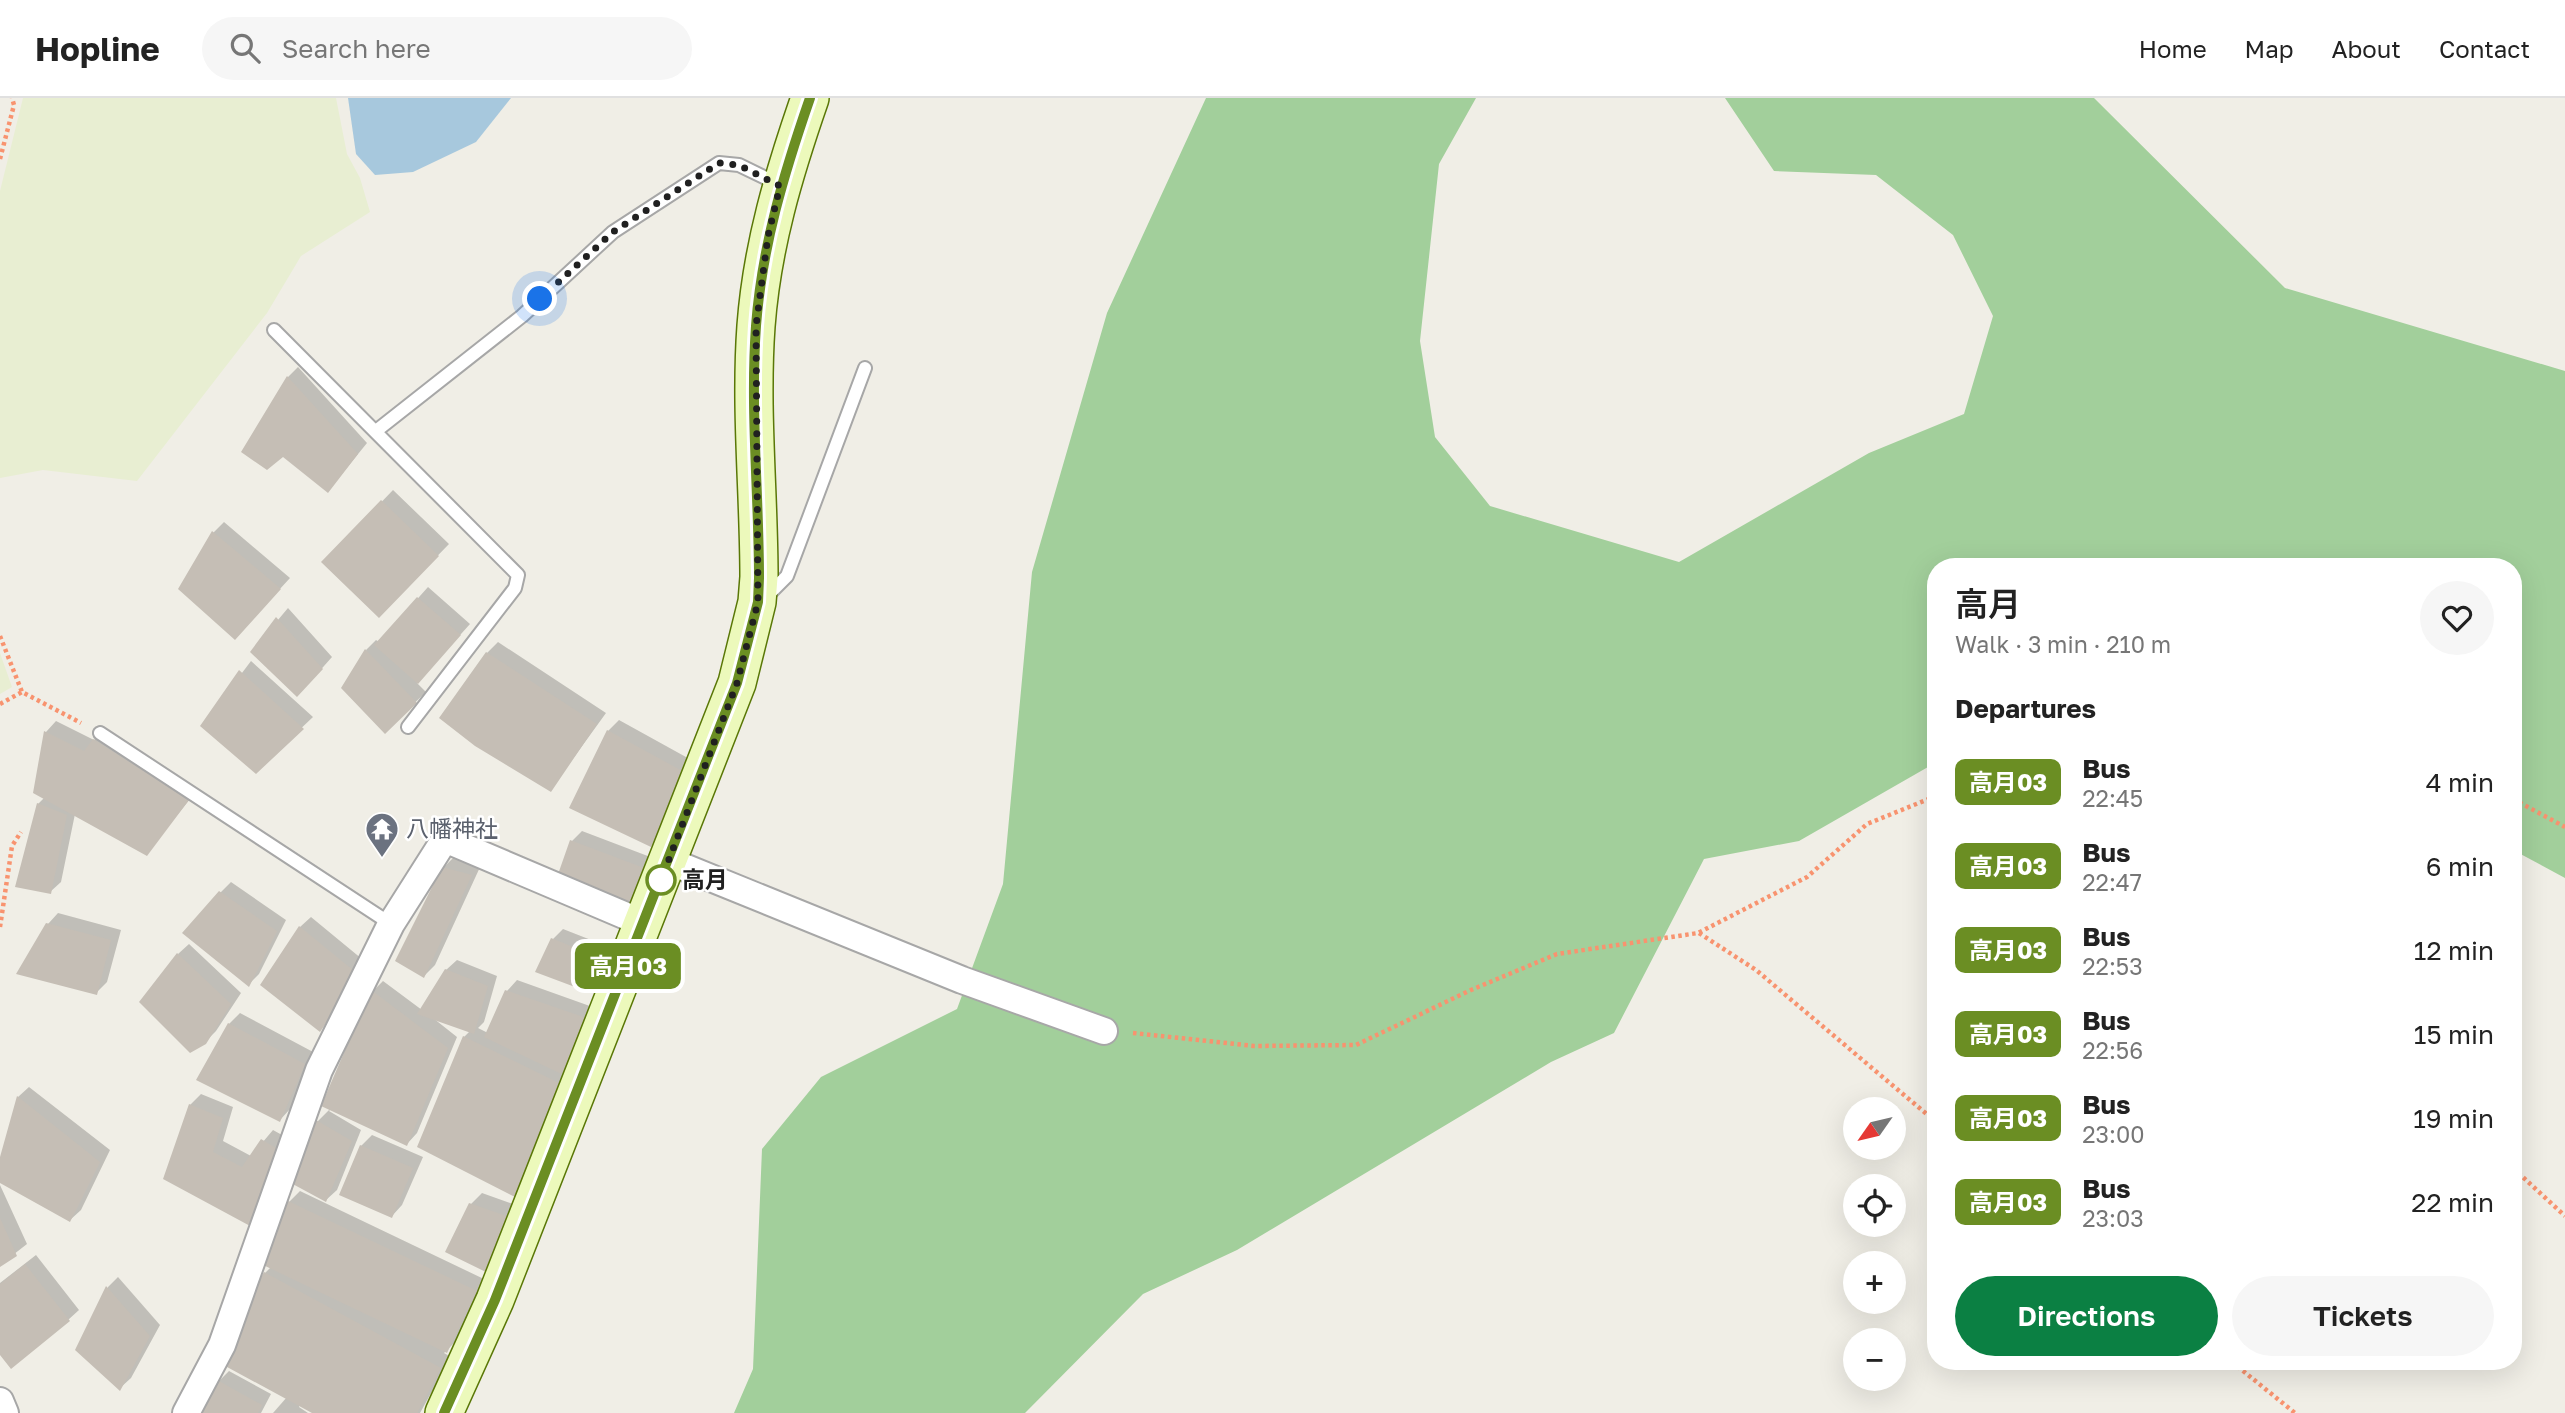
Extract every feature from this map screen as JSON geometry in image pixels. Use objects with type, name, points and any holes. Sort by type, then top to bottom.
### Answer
[{"type":"main road","points":[[444,1413],[495,1300],[645,924],[737,683],[758,602],[756,326],[768,236],[780,186],[810,98]]},
{"type":"street","points":[[186,1413],[222,1345],[319,1070],[391,924],[445,839],[645,924]]},
{"type":"street","points":[[669,860],[962,980],[1104,1031]]},
{"type":"street","points":[[0,1401],[5,1413]]},
{"type":"lane","points":[[376,431],[522,316],[613,232],[719,163],[739,165],[780,186]]},
{"type":"lane","points":[[274,330],[518,575],[515,588],[408,727]]},
{"type":"lane","points":[[758,602],[773,593],[788,576],[865,368]]},
{"type":"lane","points":[[100,733],[391,924]]},
{"type":"path","points":[[0,159],[14,105],[12,98]]},
{"type":"path","points":[[0,636],[22,692],[100,733]]},
{"type":"path","points":[[0,704],[22,692]]},
{"type":"path","points":[[1104,1031],[1254,1046],[1356,1045],[1471,990],[1557,954],[1698,933],[1807,877],[1867,824],[1927,800]]},
{"type":"path","points":[[2522,804],[2565,827]]},
{"type":"path","points":[[0,928],[12,846],[21,832]]},
{"type":"path","points":[[1698,933],[1756,970],[1927,1114]]},
{"type":"path","points":[[2522,1176],[2565,1216]]},
{"type":"path","points":[[2242,1370],[2295,1413]]},
{"type":"green space","points":[[23,98],[336,98],[347,154],[360,178],[370,212],[301,256],[267,313],[137,481],[43,470],[0,478],[0,191]]},
{"type":"green space","points":[[1206,98],[1476,98],[1439,164],[1420,341],[1435,437],[1490,506],[1679,562],[1869,453],[1964,414],[1993,316],[1953,235],[1876,175],[1774,171],[1725,98],[2094,98],[2285,288],[2565,371],[2565,878],[2522,855],[2522,558],[1927,558],[1927,768],[1799,841],[1704,859],[1614,1033],[1551,1062],[1237,1250],[1143,1294],[1025,1413],[734,1413],[753,1369],[762,1149],[821,1077],[957,1009],[1003,884],[1032,572],[1107,313]]},
{"type":"green space","points":[[0,653],[12,687],[0,694]]},
{"type":"water","points":[[348,98],[511,98],[476,142],[413,172],[375,175],[356,154]]},
{"type":"building","points":[[287,376],[358,454],[328,493],[283,457],[267,470],[241,452]]},
{"type":"building","points":[[381,500],[439,556],[379,618],[321,562]]},
{"type":"building","points":[[212,531],[281,589],[235,640],[178,589]]},
{"type":"building","points":[[417,597],[461,635],[418,684],[374,645]]},
{"type":"building","points":[[276,617],[323,669],[297,697],[250,652]]},
{"type":"building","points":[[365,649],[417,703],[385,734],[341,688]]},
{"type":"building","points":[[486,652],[597,724],[551,792],[475,746],[439,718]]},
{"type":"building","points":[[239,670],[304,729],[256,774],[200,726]]},
{"type":"building","points":[[607,730],[686,773],[651,847],[569,808]]},
{"type":"building","points":[[44,731],[84,751],[93,739],[189,800],[147,856],[33,793]]},
{"type":"building","points":[[37,803],[67,815],[51,894],[15,887]]},
{"type":"building","points":[[570,840],[644,868],[629,907],[556,880]]},
{"type":"building","points":[[442,867],[472,875],[424,978],[395,961]]},
{"type":"building","points":[[219,891],[277,931],[249,987],[182,933]]},
{"type":"building","points":[[46,923],[111,940],[97,995],[16,974]]},
{"type":"building","points":[[299,926],[359,975],[320,1032],[260,985]]},
{"type":"building","points":[[551,938],[605,960],[591,993],[535,972]]},
{"type":"building","points":[[177,953],[231,1004],[206,1044],[190,1053],[139,1002]]},
{"type":"building","points":[[445,969],[488,986],[474,1034],[417,1014]]},
{"type":"building","points":[[371,990],[448,1048],[407,1146],[321,1106]]},
{"type":"building","points":[[505,990],[592,1020],[568,1077],[484,1037]]},
{"type":"building","points":[[228,1023],[305,1064],[280,1122],[196,1080]]},
{"type":"building","points":[[463,1036],[567,1087],[521,1200],[417,1147]]},
{"type":"building","points":[[17,1096],[100,1162],[70,1222],[0,1183],[0,1157]]},
{"type":"building","points":[[189,1104],[223,1118],[213,1152],[242,1167],[261,1139],[281,1151],[252,1227],[163,1179]]},
{"type":"building","points":[[316,1120],[352,1141],[326,1202],[289,1182]]},
{"type":"building","points":[[360,1145],[413,1168],[392,1218],[339,1195]]},
{"type":"building","points":[[288,1201],[477,1291],[447,1353],[259,1263]]},
{"type":"building","points":[[469,1203],[518,1220],[490,1274],[445,1252]]},
{"type":"building","points":[[0,1218],[17,1256],[0,1267]]},
{"type":"building","points":[[25,1264],[70,1321],[11,1369],[0,1355],[0,1284]]},
{"type":"building","points":[[264,1272],[441,1368],[417,1413],[312,1413],[216,1361]]},
{"type":"building","points":[[106,1286],[150,1336],[120,1391],[75,1350]]},
{"type":"building","points":[[217,1380],[262,1405],[258,1413],[199,1413]]},
{"type":"bus line","name":"高月03","points":[[444,1413],[495,1300],[645,924],[737,683],[746,652],[758,602],[759,578],[756,326],[768,236],[780,186],[810,98]]},
{"type":"place","name":"八幡神社","points":[[382,859]]},
{"type":"place","name":"高月","points":[[661,880]]},
{"type":"route","points":[[540,299],[613,232],[719,163],[739,165],[780,186],[768,236],[756,326],[758,602],[737,683],[661,880]]}]
